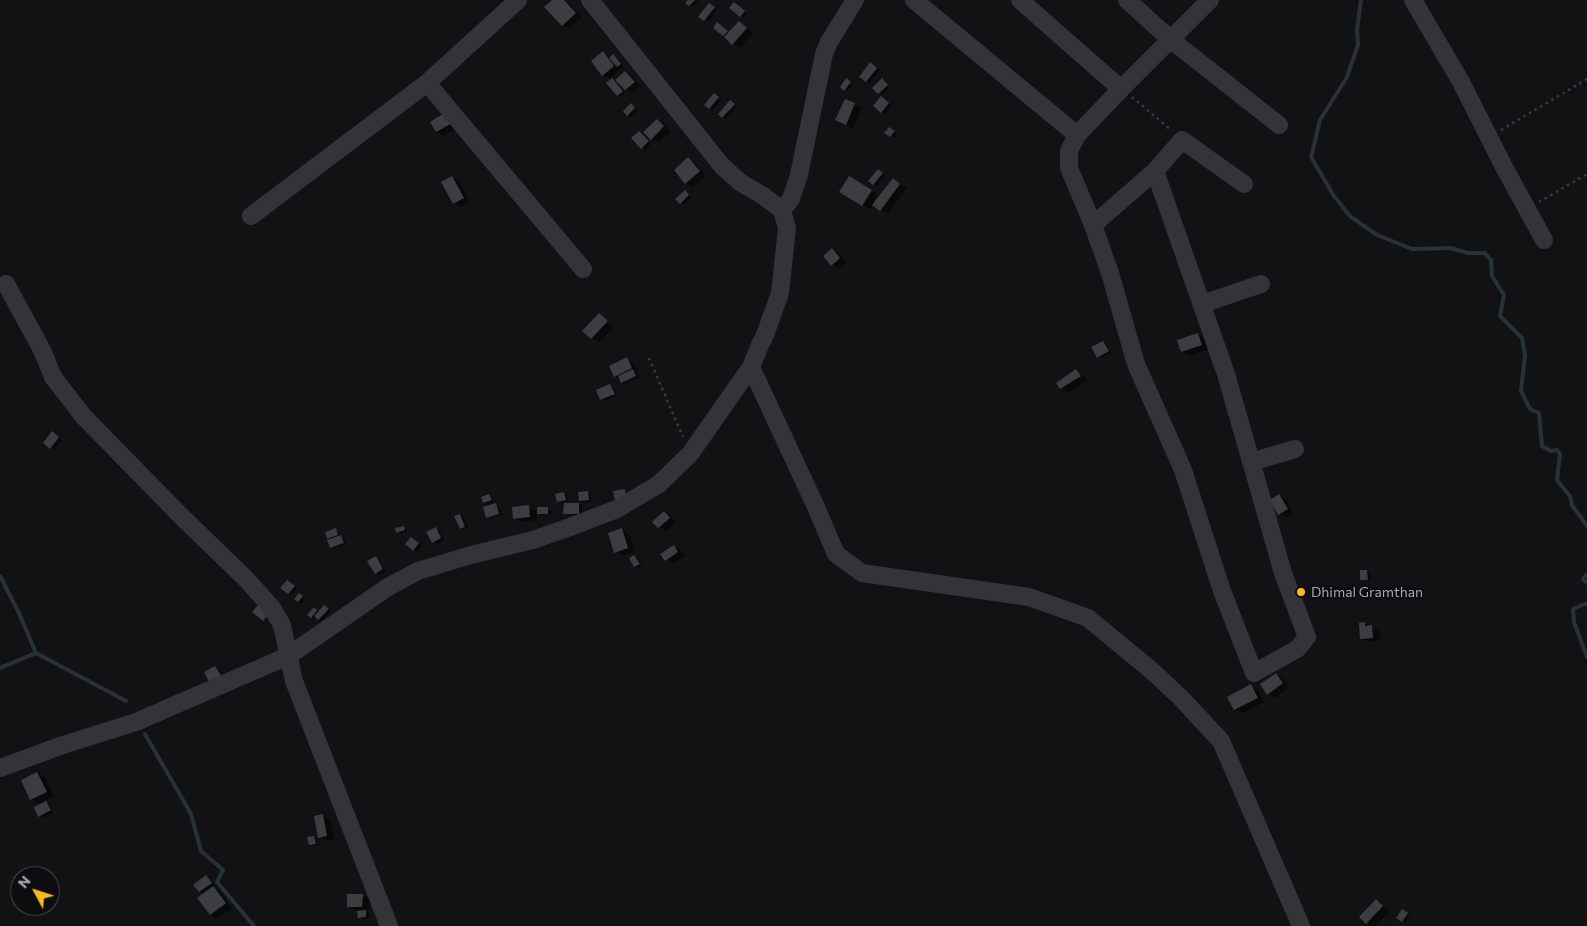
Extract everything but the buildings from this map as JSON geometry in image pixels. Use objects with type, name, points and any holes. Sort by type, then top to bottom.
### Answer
[{"type":"street","points":[[251,216],[427,83],[518,0]]},
{"type":"street","points":[[0,768],[63,745],[136,722],[288,656],[388,587],[418,571],[471,555],[533,540],[617,509],[659,484],[690,454],[751,367],[765,336],[780,293],[787,228],[782,210],[762,195],[741,183],[722,166],[590,0]]},
{"type":"street","points":[[782,210],[791,199],[799,175],[824,54],[829,42],[855,0]]},
{"type":"street","points":[[914,0],[1077,135]]},
{"type":"street","points":[[1020,0],[1121,89]]},
{"type":"street","points":[[1127,0],[1170,39],[1279,125]]},
{"type":"street","points":[[1155,171],[1226,374],[1283,573],[1307,637],[1297,649],[1254,673],[1222,591],[1183,470],[1136,364],[1110,273],[1093,225],[1069,168],[1069,151],[1077,135],[1210,0]]},
{"type":"street","points":[[1413,0],[1461,82],[1544,240]]},
{"type":"street","points":[[427,83],[583,270]]},
{"type":"street","points":[[1093,225],[1155,171],[1182,140],[1244,184]]},
{"type":"street","points":[[6,284],[43,352],[53,377],[84,417],[181,516],[246,578],[272,608],[282,625],[294,681],[389,926]]},
{"type":"street","points":[[1202,304],[1261,284]]},
{"type":"street","points":[[751,367],[836,554],[862,573],[1029,597],[1088,618],[1151,670],[1180,697],[1221,741],[1301,926]]},
{"type":"street","points":[[1250,462],[1295,449]]},
{"type":"path","points":[[1489,137],[1587,79]]},
{"type":"path","points":[[1121,89],[1182,140]]},
{"type":"path","points":[[1527,209],[1587,174]]},
{"type":"path","points":[[649,358],[690,454]]},
{"type":"waterway","points":[[1361,0],[1357,29],[1358,45],[1347,77],[1320,120],[1311,157],[1334,196],[1350,216],[1377,235],[1412,249],[1451,248],[1468,253],[1485,253],[1491,260],[1492,276],[1504,295],[1500,316],[1522,338],[1525,355],[1521,391],[1530,409],[1539,413],[1542,446],[1551,451],[1557,450],[1560,454],[1557,480],[1570,496],[1572,505],[1587,526]]},
{"type":"waterway","points":[[1587,574],[1583,579],[1587,583]]},
{"type":"waterway","points":[[0,576],[19,613],[36,653]]},
{"type":"waterway","points":[[1587,603],[1573,609],[1574,622],[1587,657]]},
{"type":"waterway","points":[[0,668],[36,653],[126,701]]},
{"type":"waterway","points":[[145,734],[191,814],[201,851],[223,870],[217,882],[254,926]]},
{"type":"place","name":"Dhimal Gramthan","points":[[1301,592]]}]
